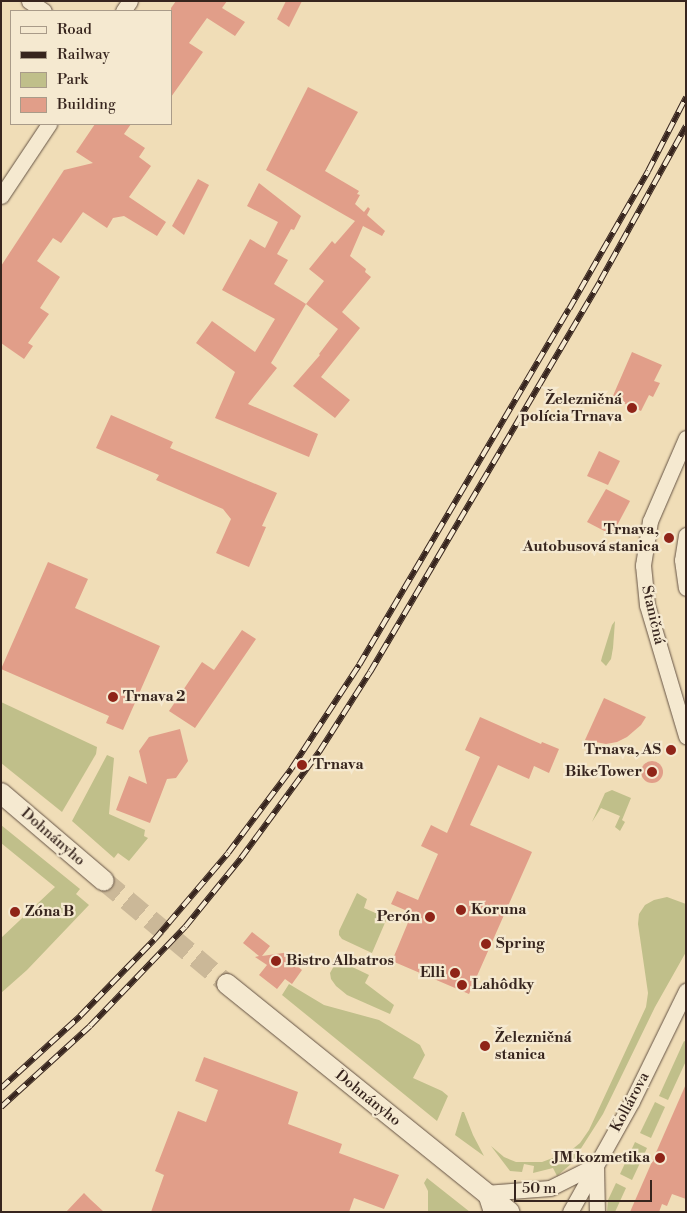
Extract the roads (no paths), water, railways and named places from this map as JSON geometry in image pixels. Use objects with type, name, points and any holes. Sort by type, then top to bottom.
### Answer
[{"type":"street","points":[[29,1],[42,10]]},
{"type":"street","points":[[1,196],[48,125]]},
{"type":"street","name":"Staničná","points":[[686,438],[650,521],[643,565],[647,605],[686,736]]},
{"type":"street","points":[[686,535],[682,560],[686,588]]},
{"type":"street","name":"Dohnányho","points":[[1,793],[104,881]]},
{"type":"street","name":"Dohnányho","points":[[228,984],[488,1202],[510,1212]]},
{"type":"street","name":"Kollárova","points":[[570,1212],[632,1101],[686,991]]},
{"type":"street","points":[[488,1202],[550,1188],[596,1165],[597,1212]]},
{"type":"tunnel","points":[[104,881],[227,984]]},
{"type":"railway","points":[[1,1088],[80,1016],[154,940],[228,853],[291,769],[359,665],[569,309],[648,171],[686,97]]},
{"type":"railway","points":[[1,1107],[90,1026],[185,927],[241,858],[319,752],[370,672],[600,281],[686,126]]},
{"type":"place","name":"Železničná polícia Trnava","points":[[632,408]]},
{"type":"place","name":"Trnava, Autobusová stanica","points":[[669,538]]},
{"type":"place","name":"Trnava 2","points":[[113,697]]},
{"type":"place","name":"Trnava, AS","points":[[671,750]]},
{"type":"place","name":"Trnava","points":[[302,765]]},
{"type":"place","name":"BikeTower","points":[[652,772]]},
{"type":"place","name":"Koruna","points":[[461,910]]},
{"type":"place","name":"Zóna B","points":[[15,912]]},
{"type":"place","name":"Perón","points":[[430,917]]},
{"type":"place","name":"Spring","points":[[486,944]]},
{"type":"place","name":"Bistro Albatros","points":[[276,961]]},
{"type":"place","name":"Elli","points":[[455,973]]},
{"type":"place","name":"Lahôdky","points":[[462,985]]},
{"type":"place","name":"Železničná stanica","points":[[485,1046]]},
{"type":"place","name":"JM kozmetika","points":[[660,1158]]}]
